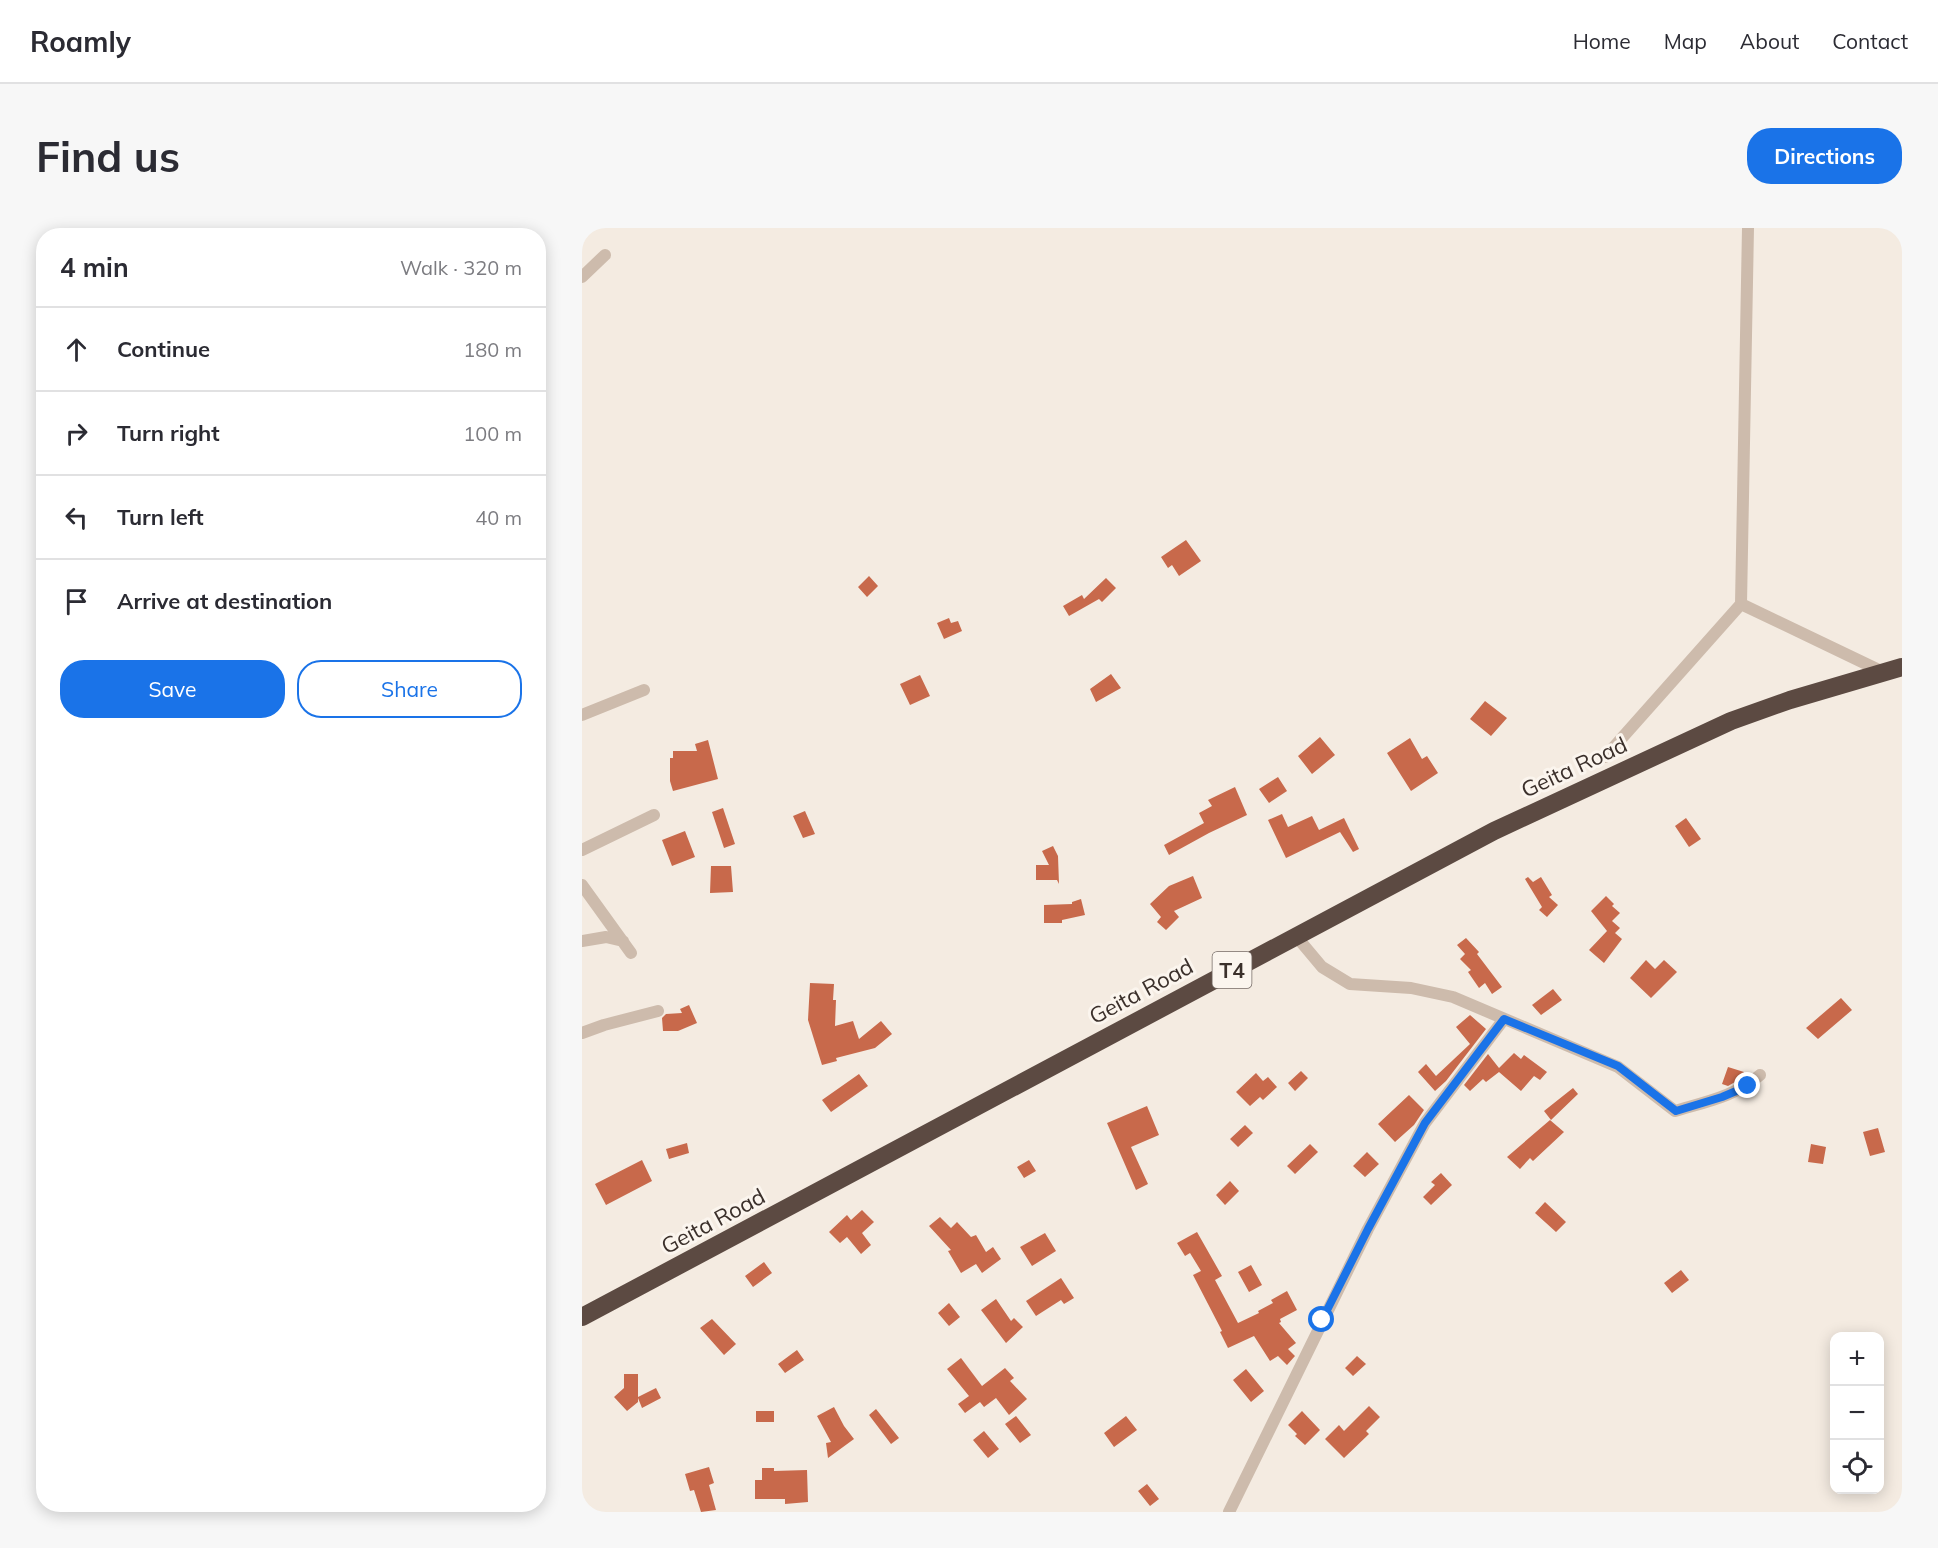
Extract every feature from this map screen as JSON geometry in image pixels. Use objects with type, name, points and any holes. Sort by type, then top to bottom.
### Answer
[{"type":"highway","name":"Geita Road","points":[[582,1317],[1494,831],[1731,721],[1790,700],[1902,667]]},
{"type":"street","points":[[1605,757],[1741,604],[1749,228]]},
{"type":"street","points":[[582,277],[605,255]]},
{"type":"street","points":[[1741,604],[1883,672]]},
{"type":"street","points":[[582,715],[644,690]]},
{"type":"street","points":[[582,850],[654,815]]},
{"type":"street","points":[[582,885],[631,953]]},
{"type":"street","points":[[1296,936],[1322,968],[1350,984],[1411,988],[1452,998],[1618,1066],[1676,1111],[1722,1097],[1748,1086],[1760,1075]]},
{"type":"street","points":[[582,941],[606,937],[623,941]]},
{"type":"street","points":[[582,1033],[658,1011]]},
{"type":"street","points":[[1229,1512],[1347,1269],[1425,1123],[1504,1019]]},
{"type":"building","points":[[1186,540],[1201,561],[1179,576],[1172,565],[1168,568],[1161,557]]},
{"type":"building","points":[[869,576],[878,586],[867,597],[858,587]]},
{"type":"building","points":[[1106,578],[1116,588],[1102,602],[1099,599],[1069,616],[1063,606],[1082,595],[1084,599]]},
{"type":"building","points":[[949,618],[951,623],[958,621],[962,631],[944,639],[937,623]]},
{"type":"building","points":[[1111,674],[1121,688],[1096,702],[1090,689]]},
{"type":"building","points":[[920,675],[930,696],[910,705],[900,684]]},
{"type":"building","points":[[1485,701],[1507,718],[1491,736],[1470,719]]},
{"type":"building","points":[[1320,737],[1335,755],[1312,774],[1298,756]]},
{"type":"building","points":[[1410,738],[1422,759],[1427,756],[1438,773],[1411,791],[1387,753]]},
{"type":"building","points":[[708,740],[718,779],[673,791],[670,781],[670,758],[673,758],[673,751],[697,751],[695,744]]},
{"type":"building","points":[[1278,777],[1287,791],[1269,803],[1259,789]]},
{"type":"building","points":[[1235,787],[1247,815],[1169,855],[1164,845],[1204,823],[1199,813],[1212,806],[1208,800]]},
{"type":"building","points":[[723,808],[735,844],[724,848],[712,812]]},
{"type":"building","points":[[805,811],[815,834],[803,838],[793,816]]},
{"type":"building","points":[[1282,814],[1288,827],[1312,816],[1319,830],[1344,818],[1359,849],[1353,852],[1340,832],[1286,858],[1268,820]]},
{"type":"building","points":[[1686,818],[1701,839],[1689,847],[1675,826]]},
{"type":"building","points":[[685,831],[695,857],[672,866],[662,840]]},
{"type":"building","points":[[1053,846],[1058,856],[1059,884],[1057,880],[1036,880],[1036,865],[1049,865],[1042,851]]},
{"type":"building","points":[[711,866],[731,866],[733,892],[710,893]]},
{"type":"building","points":[[1193,876],[1202,898],[1174,911],[1179,917],[1166,930],[1157,922],[1161,917],[1150,904],[1169,886]]},
{"type":"building","points":[[1528,877],[1533,882],[1541,877],[1552,895],[1549,897],[1558,905],[1547,917],[1539,910],[1542,907],[1525,879]]},
{"type":"building","points":[[1606,896],[1620,913],[1612,921],[1620,928],[1615,933],[1622,939],[1604,963],[1589,950],[1607,931],[1591,911]]},
{"type":"building","points":[[1081,899],[1085,915],[1062,920],[1062,923],[1044,923],[1044,905],[1072,904]]},
{"type":"building","points":[[1466,938],[1479,952],[1477,954],[1502,987],[1492,994],[1485,983],[1479,988],[1468,972],[1471,970],[1460,959],[1465,954],[1457,945]]},
{"type":"building","points":[[1646,960],[1655,969],[1664,960],[1677,972],[1651,998],[1630,978]]},
{"type":"building","points":[[810,983],[834,984],[835,1026],[853,1021],[859,1039],[881,1021],[892,1034],[875,1048],[836,1058],[837,1061],[822,1065],[808,1020]]},
{"type":"building","points":[[1553,989],[1562,1000],[1541,1015],[1532,1005]]},
{"type":"building","points":[[1841,998],[1852,1010],[1818,1039],[1806,1028]]},
{"type":"building","points":[[689,1005],[697,1023],[678,1031],[663,1031],[662,1018],[666,1014],[682,1013],[680,1009]]},
{"type":"building","points":[[1470,1015],[1486,1029],[1446,1081],[1435,1091],[1418,1072],[1426,1064],[1436,1076],[1470,1044],[1456,1027]]},
{"type":"building","points":[[1514,1053],[1521,1059],[1524,1055],[1547,1072],[1540,1080],[1534,1076],[1521,1091],[1499,1072],[1486,1082],[1483,1079],[1470,1091],[1464,1085],[1488,1054],[1499,1068]]},
{"type":"building","points":[[1728,1067],[1744,1072],[1742,1078],[1728,1086],[1722,1084]]},
{"type":"building","points":[[1301,1071],[1308,1078],[1295,1091],[1288,1083]]},
{"type":"building","points":[[1256,1073],[1263,1081],[1268,1077],[1277,1087],[1263,1100],[1260,1097],[1250,1106],[1236,1092]]},
{"type":"building","points":[[859,1074],[868,1086],[831,1112],[822,1100]]},
{"type":"building","points":[[1573,1088],[1578,1094],[1551,1120],[1544,1111]]},
{"type":"building","points":[[1409,1095],[1424,1110],[1414,1125],[1395,1142],[1378,1124]]},
{"type":"building","points":[[1147,1106],[1159,1135],[1131,1147],[1148,1184],[1136,1190],[1107,1123]]},
{"type":"building","points":[[1550,1120],[1564,1132],[1533,1161],[1530,1158],[1520,1169],[1507,1157]]},
{"type":"building","points":[[1245,1125],[1253,1133],[1238,1147],[1230,1139]]},
{"type":"building","points":[[1878,1128],[1885,1152],[1870,1156],[1863,1132]]},
{"type":"building","points":[[687,1143],[689,1153],[669,1159],[666,1149]]},
{"type":"building","points":[[1310,1144],[1318,1152],[1295,1174],[1287,1166]]},
{"type":"building","points":[[1811,1144],[1826,1147],[1823,1164],[1808,1162]]},
{"type":"building","points":[[1367,1152],[1379,1164],[1365,1177],[1353,1166]]},
{"type":"building","points":[[642,1160],[652,1181],[606,1205],[595,1184]]},
{"type":"building","points":[[1029,1160],[1036,1171],[1024,1178],[1017,1167]]},
{"type":"building","points":[[1441,1173],[1452,1185],[1431,1205],[1423,1197],[1435,1185],[1431,1182]]},
{"type":"building","points":[[1230,1181],[1239,1191],[1225,1205],[1216,1195]]},
{"type":"building","points":[[1545,1202],[1566,1222],[1556,1232],[1535,1213]]},
{"type":"building","points":[[862,1210],[874,1222],[862,1233],[871,1245],[861,1254],[847,1237],[840,1243],[829,1232],[847,1215],[851,1220]]},
{"type":"building","points":[[940,1217],[951,1228],[957,1222],[971,1237],[976,1235],[986,1252],[993,1247],[1001,1259],[982,1273],[976,1264],[961,1273],[948,1251],[951,1250],[929,1226]]},
{"type":"building","points":[[1197,1232],[1222,1276],[1215,1280],[1238,1323],[1259,1313],[1258,1311],[1273,1303],[1271,1300],[1287,1291],[1297,1310],[1280,1319],[1279,1323],[1296,1343],[1288,1349],[1295,1356],[1287,1365],[1278,1356],[1270,1361],[1254,1336],[1228,1348],[1220,1332],[1222,1331],[1193,1275],[1201,1271],[1190,1253],[1185,1256],[1177,1243]]},
{"type":"building","points":[[1045,1233],[1056,1251],[1032,1266],[1020,1247]]},
{"type":"building","points":[[764,1262],[772,1273],[753,1287],[745,1276]]},
{"type":"building","points":[[1251,1265],[1262,1285],[1249,1292],[1238,1272]]},
{"type":"building","points":[[1681,1270],[1689,1280],[1672,1293],[1664,1283]]},
{"type":"building","points":[[1061,1278],[1074,1298],[1064,1304],[1061,1300],[1036,1316],[1026,1301]]},
{"type":"building","points":[[996,1299],[1011,1321],[1014,1318],[1023,1327],[1006,1343],[981,1310]]},
{"type":"building","points":[[949,1303],[960,1317],[949,1326],[938,1313]]},
{"type":"building","points":[[712,1319],[736,1344],[724,1355],[700,1328]]},
{"type":"building","points":[[797,1350],[804,1360],[785,1373],[778,1364]]},
{"type":"building","points":[[1357,1356],[1366,1364],[1353,1376],[1345,1368]]},
{"type":"building","points":[[961,1358],[982,1386],[1005,1368],[1014,1378],[1010,1381],[1027,1399],[1009,1415],[996,1398],[984,1407],[980,1402],[965,1413],[958,1404],[969,1396],[947,1369]]},
{"type":"building","points":[[1246,1369],[1264,1391],[1251,1402],[1233,1380]]},
{"type":"building","points":[[624,1374],[638,1374],[638,1397],[656,1388],[661,1398],[642,1408],[638,1398],[638,1402],[627,1411],[614,1397],[624,1388]]},
{"type":"building","points":[[1369,1406],[1380,1417],[1366,1431],[1369,1434],[1344,1458],[1325,1439],[1339,1425],[1344,1431]]},
{"type":"building","points":[[834,1407],[854,1439],[828,1458],[826,1443],[831,1442],[817,1416]]},
{"type":"building","points":[[876,1409],[899,1438],[891,1444],[869,1415]]},
{"type":"building","points":[[756,1411],[774,1411],[774,1422],[756,1422]]},
{"type":"building","points":[[1302,1411],[1320,1430],[1305,1445],[1288,1425]]},
{"type":"building","points":[[1016,1416],[1031,1435],[1020,1443],[1005,1424]]},
{"type":"building","points":[[1126,1416],[1137,1430],[1114,1447],[1104,1433]]},
{"type":"building","points":[[984,1431],[999,1449],[988,1458],[973,1440]]},
{"type":"building","points":[[709,1467],[714,1483],[709,1485],[716,1510],[701,1512],[694,1490],[690,1491],[685,1474]]},
{"type":"building","points":[[762,1468],[774,1468],[774,1471],[807,1470],[808,1502],[785,1504],[785,1499],[755,1499],[755,1480],[762,1480]]},
{"type":"building","points":[[1147,1484],[1159,1499],[1150,1506],[1138,1491]]},
{"type":"route","points":[[1322,1320],[1425,1123],[1504,1019],[1618,1066],[1676,1111],[1722,1097],[1748,1086]]}]
